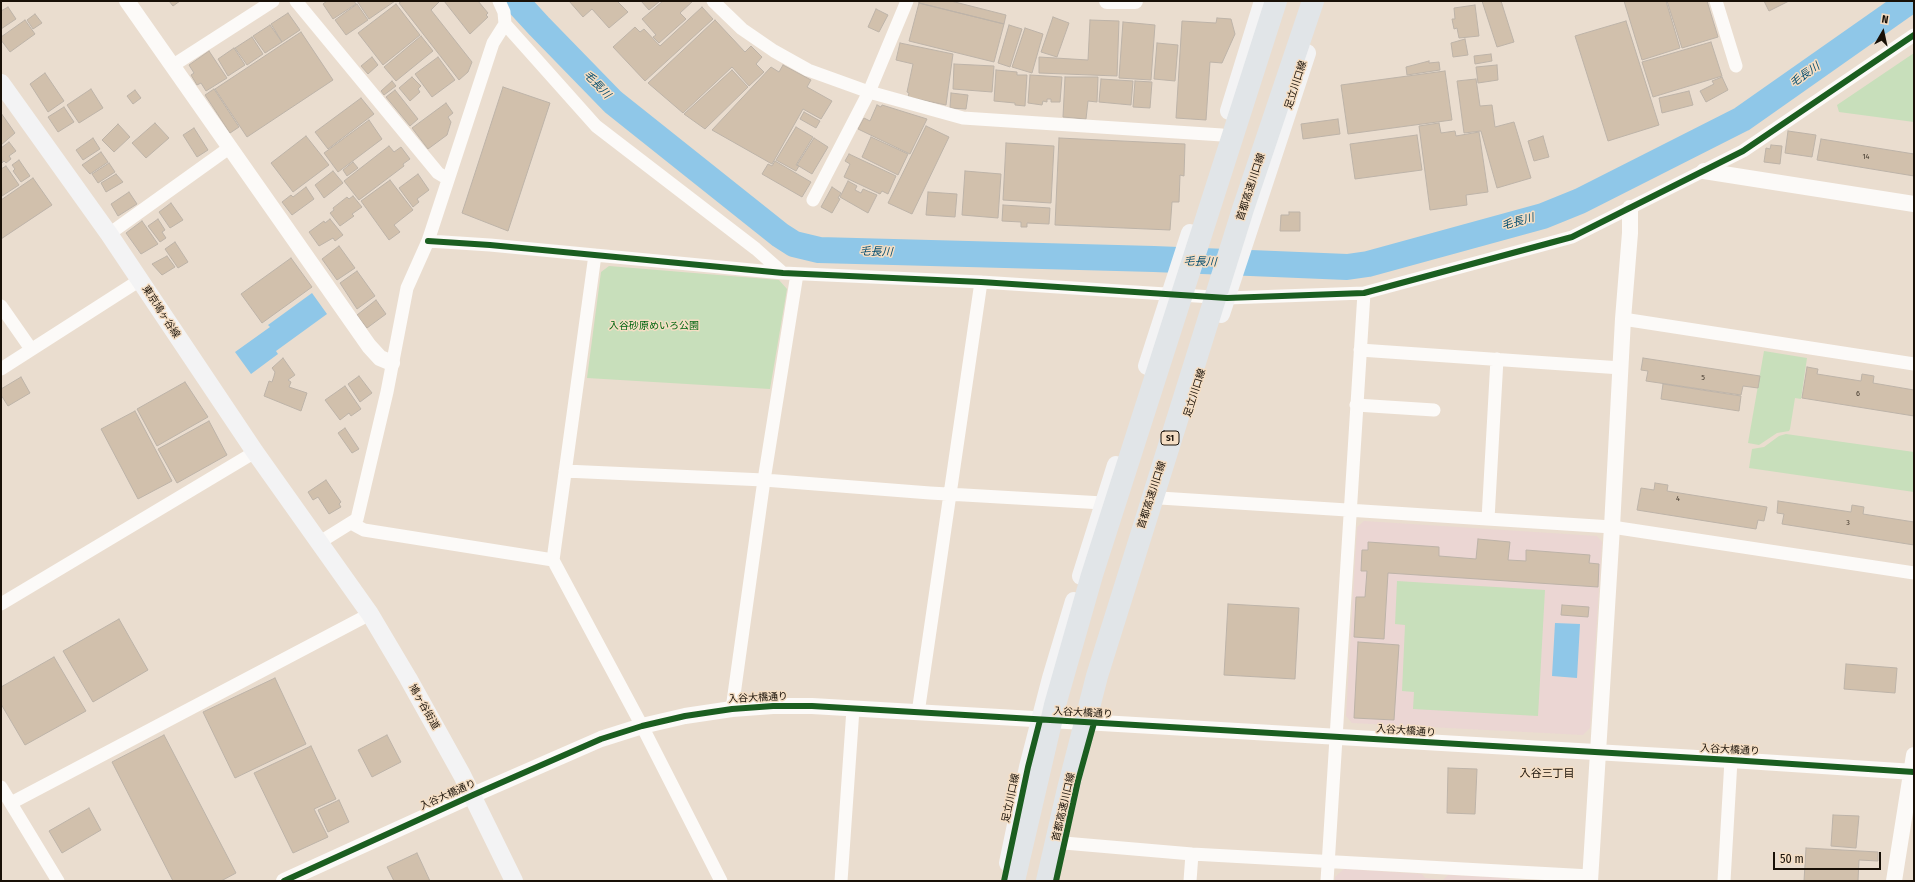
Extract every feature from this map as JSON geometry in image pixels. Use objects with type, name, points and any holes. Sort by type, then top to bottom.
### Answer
[{"type":"highway","points":[[1014,881],[1055,705],[1092,575],[1137,430],[1276,1]]},
{"type":"highway","points":[[1244,209],[1285,54],[1302,1]]},
{"type":"highway","name":"首都高速川口線","points":[[1047,881],[1068,788],[1097,676],[1244,209],[1313,1]]},
{"type":"highway","points":[[1027,881],[1073,674],[1137,430]]},
{"type":"main road","name":"足立川口線","points":[[1004,881],[1028,767],[1051,678],[1103,504],[1222,134],[1263,1]]},
{"type":"main road","name":"足立川口線","points":[[1056,881],[1094,723],[1123,618],[1160,498],[1324,1]]},
{"type":"main road","name":"東京鳩ヶ谷線","points":[[1,83],[109,234],[254,452],[320,542]]},
{"type":"main road","name":"鳩ヶ谷街道","points":[[320,542],[370,614],[428,712],[473,795],[514,881]]},
{"type":"street","points":[[127,1],[369,346],[380,358],[392,363]]},
{"type":"street","points":[[172,66],[273,1]]},
{"type":"street","points":[[296,1],[438,174],[448,180]]},
{"type":"street","points":[[499,1],[504,12],[505,24],[596,126],[756,249],[783,273]]},
{"type":"street","points":[[713,1],[742,30],[774,51],[808,70],[869,92],[963,118],[1222,134]]},
{"type":"street","points":[[813,200],[869,92],[907,1]]},
{"type":"street","points":[[1107,1],[1135,1]]},
{"type":"street","points":[[1716,1],[1736,66]]},
{"type":"street","points":[[320,542],[357,519],[392,363],[407,288],[428,241],[493,43],[505,24]]},
{"type":"street","points":[[428,241],[797,274],[981,282],[1227,298],[1364,293],[1572,237],[1743,151],[1914,34]]},
{"type":"street","points":[[109,234],[229,148]]},
{"type":"street","points":[[1704,171],[1914,204]]},
{"type":"street","points":[[1064,843],[1192,854],[1328,861],[1590,879],[1612,527],[1623,319],[1630,233],[1630,208]]},
{"type":"street","points":[[595,255],[553,560],[642,726],[721,881]]},
{"type":"street","points":[[732,709],[764,480],[797,274]]},
{"type":"street","points":[[1,369],[140,280]]},
{"type":"street","points":[[918,713],[981,282]]},
{"type":"street","points":[[1327,881],[1349,510],[1364,293]]},
{"type":"street","points":[[1,306],[31,349]]},
{"type":"street","points":[[1623,319],[1914,364]]},
{"type":"street","points":[[1360,350],[1621,368]]},
{"type":"street","points":[[1488,519],[1497,359]]},
{"type":"street","points":[[1356,405],[1434,410]]},
{"type":"street","points":[[1,604],[254,452]]},
{"type":"street","points":[[565,471],[764,480],[1103,504]]},
{"type":"street","points":[[1160,498],[1612,527],[1914,573]]},
{"type":"street","points":[[352,523],[364,530],[553,560]]},
{"type":"street","points":[[11,803],[370,614]]},
{"type":"street","name":"入谷大橋通り","points":[[284,881],[473,795],[601,739],[642,726],[685,716],[732,709],[773,706],[853,709],[1913,772]]},
{"type":"street","points":[[841,881],[853,709]]},
{"type":"street","points":[[1894,881],[1913,772],[1914,755]]},
{"type":"street","points":[[1724,881],[1731,760]]},
{"type":"street","points":[[1,787],[58,881]]},
{"type":"street","points":[[1190,881],[1192,854]]},
{"type":"shaded area","points":[[1364,521],[1597,536],[1602,542],[1590,728],[1583,735],[1352,723],[1346,716],[1357,527]]},
{"type":"shaded area","points":[[1344,869],[1422,874],[1425,878],[1443,880],[1448,875],[1508,878],[1510,881],[1335,881],[1335,877]]},
{"type":"green space","points":[[1914,53],[1914,122],[1839,112],[1837,105]]},
{"type":"green space","name":"入谷砂原めいろ公園","points":[[609,266],[779,280],[787,289],[770,389],[587,378],[601,272]]},
{"type":"green space","points":[[1764,351],[1807,358],[1801,399],[1795,398],[1789,431],[1777,433],[1759,445],[1748,443]]},
{"type":"green space","points":[[1786,434],[1914,452],[1914,492],[1749,468],[1752,449],[1764,447],[1779,436]]},
{"type":"green space","points":[[1397,581],[1545,590],[1538,716],[1413,709],[1414,692],[1402,691],[1405,625],[1395,624]]},
{"type":"water","points":[[312,293],[327,314],[276,351],[278,354],[251,374],[235,352],[270,327],[268,325]]},
{"type":"water","points":[[1555,623],[1580,624],[1577,678],[1552,676]]},
{"type":"building","points":[[169,1],[180,1],[173,6]]},
{"type":"building","points":[[327,1],[354,1],[356,4],[333,19],[323,4]]},
{"type":"building","points":[[357,1],[395,1],[369,19]]},
{"type":"building","points":[[402,1],[440,1],[431,10],[472,62],[468,72],[459,80],[399,3]]},
{"type":"building","points":[[444,1],[478,1],[488,13],[486,15],[488,17],[470,34]]},
{"type":"building","points":[[569,1],[617,1],[628,12],[609,28],[592,9],[583,17]]},
{"type":"building","points":[[641,1],[660,1],[649,10]]},
{"type":"building","points":[[663,1],[693,1],[680,13],[686,19],[659,43],[653,37],[656,35],[642,19]]},
{"type":"building","points":[[919,1],[951,1],[1006,15],[1004,24],[919,3]]},
{"type":"building","points":[[1482,1],[1501,1],[1514,42],[1497,47]]},
{"type":"building","points":[[1624,1],[1666,1],[1680,48],[1642,60]]},
{"type":"building","points":[[1667,1],[1707,1],[1718,37],[1682,48]]},
{"type":"building","points":[[1764,1],[1789,1],[1769,11]]},
{"type":"building","points":[[919,3],[1004,24],[994,62],[909,41]]},
{"type":"building","points":[[357,4],[368,20],[346,35],[335,20]]},
{"type":"building","points":[[396,4],[420,35],[383,65],[358,33]]},
{"type":"building","points":[[1475,5],[1479,36],[1459,38],[1457,28],[1454,29],[1452,19],[1455,19],[1454,8]]},
{"type":"building","points":[[8,7],[16,19],[1,29],[1,11]]},
{"type":"building","points":[[702,7],[713,19],[645,81],[613,47],[635,27],[640,32],[644,29],[660,46]]},
{"type":"building","points":[[876,9],[888,15],[879,32],[868,27]]},
{"type":"building","points":[[288,13],[300,30],[282,42],[271,24]]},
{"type":"building","points":[[35,14],[42,23],[33,29],[27,20]]},
{"type":"building","points":[[1053,17],[1069,23],[1057,57],[1041,52]]},
{"type":"building","points":[[1217,18],[1231,19],[1235,34],[1222,63],[1210,62],[1206,120],[1176,118],[1182,21],[1216,23]]},
{"type":"building","points":[[25,20],[35,34],[10,52],[1,40],[1,37]]},
{"type":"building","points":[[715,20],[745,52],[751,46],[762,57],[756,64],[764,72],[749,86],[732,67],[683,113],[648,83]]},
{"type":"building","points":[[1090,20],[1119,21],[1117,76],[1039,73],[1039,57],[1088,60]]},
{"type":"building","points":[[1626,21],[1659,125],[1608,141],[1575,36]]},
{"type":"building","points":[[1123,22],[1155,25],[1151,80],[1119,78]]},
{"type":"building","points":[[270,25],[282,42],[265,53],[253,36]]},
{"type":"building","points":[[1009,25],[1022,29],[1010,67],[998,63]]},
{"type":"building","points":[[1025,28],[1043,34],[1032,73],[1012,67]]},
{"type":"building","points":[[301,32],[333,80],[247,137],[215,89]]},
{"type":"building","points":[[421,36],[433,51],[396,81],[384,67]]},
{"type":"building","points":[[252,37],[263,54],[247,65],[235,48]]},
{"type":"building","points":[[1465,39],[1468,55],[1453,57],[1451,43]]},
{"type":"building","points":[[1711,42],[1722,76],[1653,97],[1642,62]]},
{"type":"building","points":[[900,43],[953,54],[946,105],[908,97],[909,93],[907,92],[913,64],[896,60]]},
{"type":"building","points":[[1157,43],[1178,45],[1175,81],[1154,79]]},
{"type":"building","points":[[234,48],[245,65],[228,76],[218,59]]},
{"type":"building","points":[[209,51],[227,78],[206,91],[201,83],[197,85],[191,75],[194,73],[189,65]]},
{"type":"building","points":[[1491,54],[1492,61],[1475,64],[1474,56]]},
{"type":"building","points":[[372,57],[378,65],[368,74],[361,66]]},
{"type":"building","points":[[438,57],[455,80],[432,97],[415,74]]},
{"type":"building","points":[[1429,61],[1429,63],[1439,62],[1440,70],[1407,75],[1406,67]]},
{"type":"building","points":[[954,64],[994,66],[992,92],[953,89]]},
{"type":"building","points":[[783,65],[811,80],[807,87],[832,101],[821,119],[803,109],[772,164],[712,130],[771,67],[779,72]]},
{"type":"building","points":[[1497,65],[1498,80],[1478,83],[1476,67]]},
{"type":"building","points":[[732,70],[748,87],[705,129],[684,114]]},
{"type":"building","points":[[996,70],[1017,72],[1017,75],[1027,75],[1025,106],[1015,105],[1015,103],[994,101]]},
{"type":"building","points":[[1445,71],[1452,120],[1348,134],[1341,85]]},
{"type":"building","points":[[45,73],[64,101],[48,112],[30,84]]},
{"type":"building","points":[[1030,75],[1062,77],[1060,102],[1051,102],[1051,99],[1047,99],[1047,102],[1043,101],[1042,105],[1028,103]]},
{"type":"building","points":[[412,77],[421,86],[418,89],[420,92],[410,101],[399,88]]},
{"type":"building","points":[[1065,77],[1098,77],[1097,102],[1088,101],[1086,119],[1063,117]]},
{"type":"building","points":[[1722,77],[1728,90],[1706,102],[1700,91],[1714,84],[1712,81]]},
{"type":"building","points":[[1101,79],[1133,81],[1131,105],[1099,102]]},
{"type":"building","points":[[1476,79],[1480,106],[1492,105],[1495,127],[1514,122],[1531,178],[1497,188],[1481,131],[1464,133],[1457,81]]},
{"type":"building","points":[[392,81],[396,86],[384,95],[381,91]]},
{"type":"building","points":[[1135,81],[1152,82],[1150,108],[1133,107]]},
{"type":"building","points":[[503,87],[550,103],[508,231],[462,213]]},
{"type":"building","points":[[91,89],[103,108],[79,123],[67,105]]},
{"type":"building","points":[[214,89],[239,127],[230,133],[205,95]]},
{"type":"building","points":[[135,90],[141,98],[133,104],[127,96]]},
{"type":"building","points":[[395,90],[418,119],[410,126],[386,97]]},
{"type":"building","points":[[1689,91],[1693,105],[1662,113],[1659,98]]},
{"type":"building","points":[[951,93],[968,95],[966,109],[950,108]]},
{"type":"building","points":[[361,98],[374,114],[328,149],[315,132]]},
{"type":"building","points":[[446,103],[453,113],[448,117],[451,122],[447,135],[428,149],[412,128]]},
{"type":"building","points":[[877,105],[881,107],[882,105],[927,119],[910,154],[858,129],[864,118],[870,121]]},
{"type":"building","points":[[64,107],[74,122],[58,132],[48,117]]},
{"type":"building","points":[[804,112],[820,121],[816,128],[800,119]]},
{"type":"building","points":[[1,113],[15,133],[1,145]]},
{"type":"building","points":[[1338,119],[1340,134],[1303,139],[1301,124]]},
{"type":"building","points":[[369,120],[382,139],[338,172],[324,153]]},
{"type":"building","points":[[155,123],[169,138],[146,158],[132,143]]},
{"type":"building","points":[[1439,123],[1441,133],[1455,131],[1456,136],[1479,132],[1488,192],[1466,195],[1467,205],[1430,210],[1419,126]]},
{"type":"building","points":[[118,124],[130,137],[114,152],[102,140]]},
{"type":"building","points":[[926,126],[949,137],[912,214],[888,203]]},
{"type":"building","points":[[796,127],[813,137],[796,165],[799,166],[796,171],[776,160]]},
{"type":"building","points":[[194,128],[208,150],[197,157],[183,135]]},
{"type":"building","points":[[1788,131],[1816,135],[1812,157],[1785,153]]},
{"type":"building","points":[[1417,135],[1422,170],[1355,179],[1350,144]]},
{"type":"building","points":[[306,136],[329,165],[293,192],[271,163]]},
{"type":"building","points":[[1543,136],[1549,157],[1534,161],[1528,141]]},
{"type":"building","points":[[871,137],[908,154],[898,175],[862,157]]},
{"type":"building","points":[[93,138],[100,149],[83,160],[76,150]]},
{"type":"building","points":[[814,138],[828,147],[812,174],[797,165]]},
{"type":"building","points":[[1059,138],[1185,144],[1184,176],[1180,175],[1179,202],[1172,202],[1170,230],[1055,225]]},
{"type":"building","points":[[1821,139],[1914,154],[1914,176],[1817,160]]},
{"type":"building","points":[[9,142],[16,151],[9,156],[11,159],[6,163],[4,161],[2,163],[1,148]]},
{"type":"building","points":[[1006,143],[1054,146],[1051,203],[1003,200]]},
{"type":"building","points":[[1771,145],[1782,146],[1780,164],[1764,162],[1766,148],[1770,149]]},
{"type":"building","points":[[389,146],[394,152],[401,147],[410,159],[403,164],[404,166],[359,200],[344,181]]},
{"type":"building","points":[[101,152],[108,162],[90,174],[82,165]]},
{"type":"building","points":[[849,154],[896,176],[888,194],[882,191],[880,194],[844,177],[850,164],[845,161]]},
{"type":"building","points":[[19,160],[30,176],[21,182],[13,171],[15,169],[12,165]]},
{"type":"building","points":[[775,161],[811,182],[802,197],[762,174],[768,164],[772,166]]},
{"type":"building","points":[[353,162],[358,168],[347,176],[343,170]]},
{"type":"building","points":[[109,163],[115,172],[98,183],[92,174]]},
{"type":"building","points":[[6,166],[19,185],[2,196],[1,169]]},
{"type":"building","points":[[333,171],[343,183],[324,198],[315,185]]},
{"type":"building","points":[[965,171],[1001,174],[998,218],[962,215]]},
{"type":"building","points":[[116,174],[123,182],[106,192],[101,183]]},
{"type":"building","points":[[418,174],[429,190],[417,199],[419,202],[413,207],[399,188]]},
{"type":"building","points":[[33,178],[52,205],[1,239],[1,200]]},
{"type":"building","points":[[390,180],[413,210],[394,225],[400,232],[389,240],[361,201]]},
{"type":"building","points":[[848,181],[857,186],[855,190],[861,193],[863,189],[877,195],[868,213],[840,197]]},
{"type":"building","points":[[306,187],[314,199],[292,215],[282,202],[291,195],[293,197]]},
{"type":"building","points":[[832,187],[841,193],[838,198],[840,199],[832,213],[821,207]]},
{"type":"building","points":[[129,192],[137,204],[118,216],[111,204]]},
{"type":"building","points":[[928,192],[957,194],[955,217],[926,215]]},
{"type":"building","points":[[353,196],[362,207],[352,214],[354,216],[340,226],[330,213],[334,210],[333,208],[347,197],[349,199]]},
{"type":"building","points":[[171,203],[183,220],[170,228],[159,212]]},
{"type":"building","points":[[1003,205],[1050,208],[1049,224],[1027,223],[1027,227],[1021,227],[1021,222],[1002,221]]},
{"type":"building","points":[[1289,212],[1300,212],[1300,231],[1280,231],[1281,215],[1289,215]]},
{"type":"building","points":[[158,219],[165,230],[162,232],[166,238],[160,242],[148,226]]},
{"type":"building","points":[[330,219],[343,235],[335,241],[333,238],[319,246],[309,232],[324,221],[325,223]]},
{"type":"building","points":[[142,221],[158,244],[141,254],[126,233]]},
{"type":"building","points":[[175,242],[188,262],[178,268],[165,249]]},
{"type":"building","points":[[339,246],[355,268],[337,280],[322,259]]},
{"type":"building","points":[[167,256],[175,267],[162,275],[152,264]]},
{"type":"building","points":[[291,258],[312,287],[262,323],[241,294]]},
{"type":"building","points":[[357,271],[375,296],[357,309],[340,283]]},
{"type":"building","points":[[376,300],[386,314],[367,328],[357,315]]},
{"type":"building","points":[[283,358],[295,375],[288,380],[291,382],[289,387],[307,393],[301,411],[264,396],[269,381],[272,382],[274,376],[275,372],[272,368]]},
{"type":"building","points":[[1643,358],[1760,376],[1758,388],[1743,386],[1741,395],[1646,381],[1648,371],[1641,370]]},
{"type":"building","points":[[1807,367],[1818,369],[1817,374],[1861,381],[1862,374],[1874,376],[1873,383],[1914,390],[1914,416],[1802,398]]},
{"type":"building","points":[[359,376],[372,393],[360,402],[348,384]]},
{"type":"building","points":[[21,377],[30,393],[8,406],[1,395],[1,389]]},
{"type":"building","points":[[185,382],[208,417],[157,446],[137,409]]},
{"type":"building","points":[[1663,384],[1741,396],[1739,411],[1661,399]]},
{"type":"building","points":[[345,386],[361,409],[351,416],[349,413],[340,420],[325,400]]},
{"type":"building","points":[[135,411],[172,481],[138,499],[101,429]]},
{"type":"building","points":[[209,421],[227,455],[177,483],[158,449]]},
{"type":"building","points":[[345,428],[359,449],[352,453],[338,433]]},
{"type":"building","points":[[326,480],[341,502],[339,504],[341,507],[329,514],[318,497],[313,500],[308,492]]},
{"type":"building","points":[[1655,483],[1668,485],[1667,491],[1767,507],[1764,521],[1758,520],[1756,529],[1637,510],[1641,488],[1654,490]]},
{"type":"building","points":[[1778,501],[1851,512],[1852,505],[1864,507],[1863,514],[1914,522],[1914,545],[1782,524],[1784,514],[1777,513]]},
{"type":"building","points":[[1478,539],[1510,542],[1508,560],[1526,561],[1526,550],[1590,555],[1589,563],[1599,564],[1598,587],[1388,573],[1384,639],[1354,637],[1356,597],[1365,597],[1367,571],[1361,571],[1362,550],[1368,550],[1368,542],[1439,547],[1439,556],[1476,559]]},
{"type":"building","points":[[1228,604],[1299,608],[1295,679],[1224,675]]},
{"type":"building","points":[[1562,605],[1589,607],[1588,617],[1561,615]]},
{"type":"building","points":[[119,619],[148,670],[93,702],[63,651]]},
{"type":"building","points":[[1358,642],[1399,645],[1394,720],[1354,718]]},
{"type":"building","points":[[54,657],[86,711],[25,745],[1,704],[1,687]]},
{"type":"building","points":[[1846,664],[1897,668],[1895,693],[1844,689]]},
{"type":"building","points":[[275,678],[306,744],[235,778],[203,712]]},
{"type":"building","points":[[164,735],[236,873],[221,881],[173,881],[112,762]]},
{"type":"building","points":[[387,735],[401,762],[372,777],[358,750]]},
{"type":"building","points":[[311,746],[336,799],[314,809],[328,837],[293,853],[254,773]]},
{"type":"building","points":[[1448,768],[1477,769],[1475,814],[1447,813]]},
{"type":"building","points":[[339,800],[349,822],[328,832],[318,810]]},
{"type":"building","points":[[89,808],[101,830],[62,853],[49,831]]},
{"type":"building","points":[[1833,815],[1859,816],[1856,848],[1831,846]]},
{"type":"building","points":[[1806,848],[1878,852],[1878,861],[1859,860],[1858,881],[1804,881]]},
{"type":"building","points":[[417,853],[430,881],[394,881],[387,867]]},
{"type":"waterway","name":"毛長川","points":[[516,1],[613,102],[780,235],[794,244],[819,250],[1154,259],[1347,267],[1368,264],[1543,216],[1580,201],[1742,119],[1910,1]]},
{"type":"cycle path","points":[[428,241],[490,245],[783,273],[981,282],[1227,298],[1364,293],[1572,237],[1743,151],[1914,35]]},
{"type":"cycle path","points":[[284,881],[473,795],[601,739],[642,726],[685,716],[732,709],[773,706],[812,706],[1914,772]]},
{"type":"cycle path","points":[[1004,881],[1028,767],[1040,720]]},
{"type":"cycle path","points":[[1056,881],[1078,781],[1094,723]]},
{"type":"district","name":"入谷三丁目","points":[[1547,774]]}]
